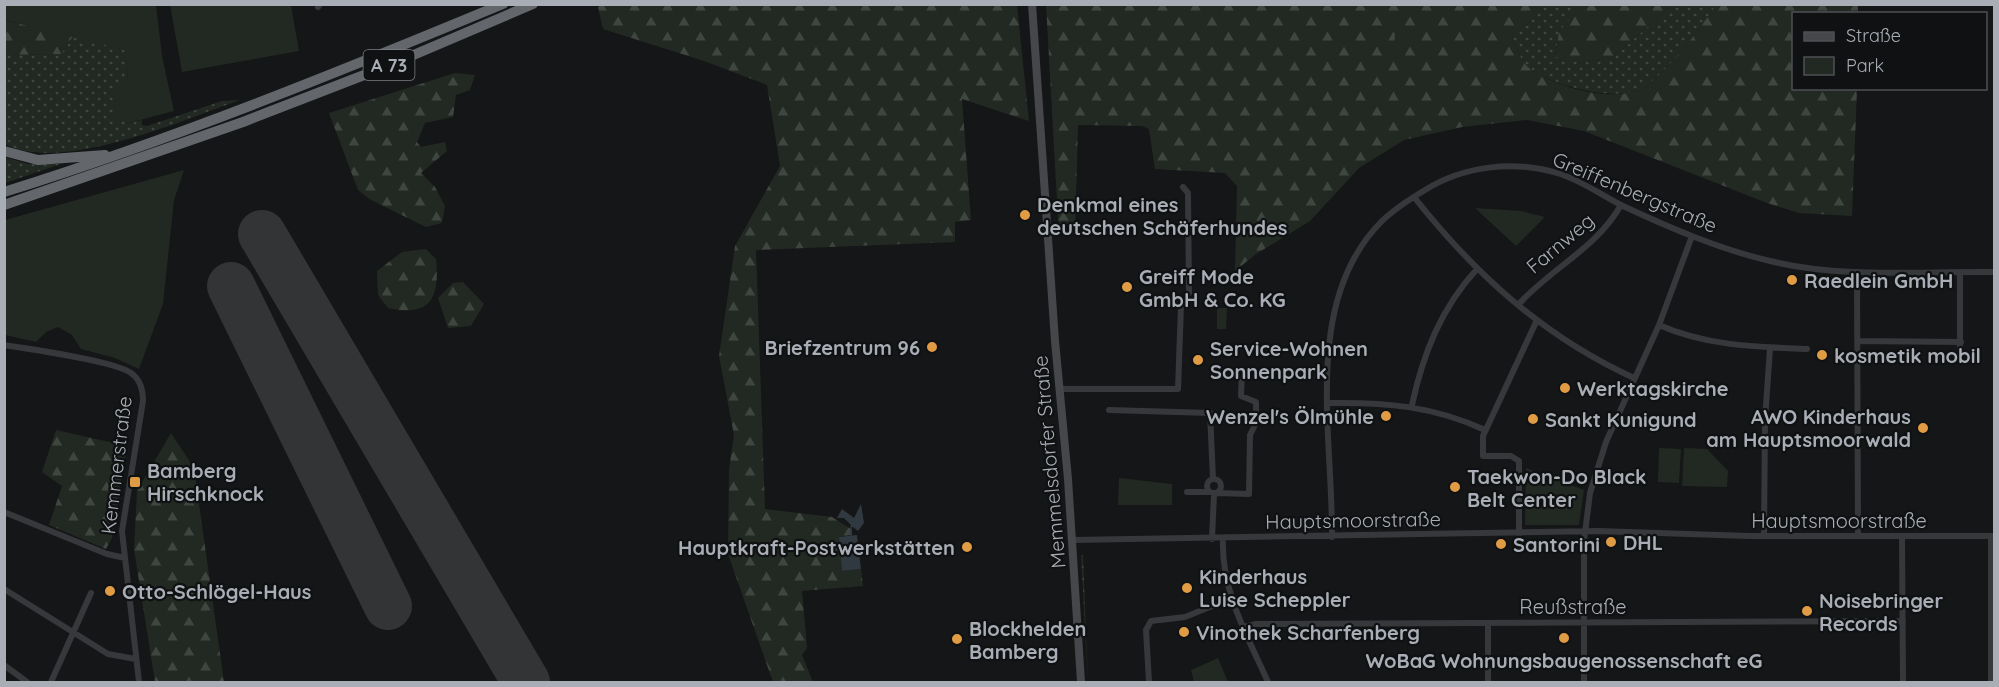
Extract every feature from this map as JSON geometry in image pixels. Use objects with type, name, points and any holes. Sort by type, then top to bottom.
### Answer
[{"type":"highway","name":"A 73","points":[[4,192],[123,153],[381,55],[503,4]]},
{"type":"highway","name":"A 73","points":[[8,205],[243,122],[390,65],[533,4]]},
{"type":"highway","points":[[4,151],[38,160],[123,153]]},
{"type":"main road","name":"Memmelsdorfer Straße","points":[[1032,4],[1081,682]]},
{"type":"street","name":"Greiffenbergstraße","points":[[1332,537],[1329,341],[1340,288],[1371,233],[1383,220],[1414,197],[1459,175],[1488,168],[1527,166],[1576,180],[1621,205],[1692,237],[1777,263],[1809,269],[1857,272],[1995,272]]},
{"type":"street","points":[[1060,389],[1178,389],[1181,306],[1189,293],[1188,193],[1184,187]]},
{"type":"street","points":[[1414,197],[1477,269],[1518,305],[1584,354],[1634,378]]},
{"type":"street","name":"Farnweg","points":[[1518,305],[1538,284],[1592,244],[1621,205]]},
{"type":"street","points":[[1584,682],[1584,531],[1590,493],[1597,465],[1659,325],[1692,237]]},
{"type":"street","points":[[1412,405],[1423,360],[1440,320],[1457,293],[1477,269]]},
{"type":"street","points":[[1857,272],[1858,536]]},
{"type":"street","points":[[1960,272],[1960,359]]},
{"type":"street","points":[[1519,534],[1519,461],[1511,456],[1483,456],[1485,430],[1537,320]]},
{"type":"street","points":[[1659,325],[1709,341],[1770,348],[1806,349]]},
{"type":"street","points":[[1858,341],[1961,342]]},
{"type":"street","name":"Kemmerstraße","points":[[4,345],[114,366],[133,374],[140,383],[143,401],[123,519],[125,558],[139,682]]},
{"type":"street","points":[[1764,536],[1765,420],[1770,348]]},
{"type":"street","points":[[1187,492],[1249,494],[1250,435],[1256,423],[1256,402],[1241,396],[1242,371]]},
{"type":"street","points":[[1329,403],[1380,402],[1412,405],[1436,411],[1485,430]]},
{"type":"street","points":[[1109,410],[1210,413],[1213,479]]},
{"type":"street","points":[[1213,479],[1220,483],[1221,489],[1213,493]]},
{"type":"street","points":[[1212,539],[1213,493],[1208,482],[1213,479]]},
{"type":"street","points":[[4,512],[107,554],[125,558]]},
{"type":"street","name":"Hauptsmoorstraße","points":[[1072,540],[1519,534],[1584,531],[1764,536],[1993,536]]},
{"type":"street","points":[[1902,536],[1903,682]]},
{"type":"street","points":[[1991,682],[1993,536]]},
{"type":"street","points":[[1223,539],[1224,574],[1268,682]]},
{"type":"street","points":[[4,589],[108,654],[136,660]]},
{"type":"street","points":[[51,682],[75,633],[91,593]]},
{"type":"street","points":[[1149,682],[1146,630],[1148,624],[1153,619],[1185,617],[1232,598]]},
{"type":"street","name":"Reußstraße","points":[[1244,627],[1256,624],[1903,621]]},
{"type":"street","points":[[1488,623],[1488,682]]},
{"type":"street","points":[[4,665],[27,682]]},
{"type":"green space","points":[[5,4],[156,5],[162,56],[174,111],[125,124],[125,119],[113,119],[117,84],[127,84],[128,64],[124,61],[125,50],[5,20]]},
{"type":"green space","points":[[603,4],[1017,5],[1029,121],[962,99],[971,220],[955,222],[955,242],[756,250],[765,509],[832,517],[851,529],[851,535],[839,537],[842,571],[861,569],[863,586],[802,591],[807,648],[802,655],[813,682],[773,682],[728,554],[729,469],[734,435],[719,356],[735,246],[780,166],[767,85],[704,61],[603,29],[598,7]]},
{"type":"green space","points":[[1582,4],[1672,5],[1615,56],[1582,63],[1555,57],[1559,32]]},
{"type":"green space","points":[[170,5],[291,5],[299,51],[182,72]]},
{"type":"green space","points":[[1046,5],[1546,5],[1526,26],[1515,29],[1512,39],[1523,61],[1528,67],[1552,81],[1582,90],[1612,94],[1639,90],[1659,75],[1692,38],[1716,5],[1858,5],[1858,12],[1792,12],[1792,90],[1857,90],[1852,216],[1799,213],[1767,203],[1584,131],[1527,120],[1462,127],[1404,140],[1359,168],[1310,221],[1256,254],[1235,271],[1237,186],[1225,173],[1155,169],[1149,129],[1142,126],[1078,125],[1075,234],[1059,235]]},
{"type":"green space","points":[[1546,5],[1582,5],[1559,32],[1555,56],[1582,63],[1615,56],[1672,5],[1716,5],[1692,38],[1659,75],[1639,90],[1613,94],[1566,86],[1539,74],[1523,61],[1512,39],[1515,28],[1526,26]]},
{"type":"green space","points":[[4,20],[73,36],[61,54],[5,55]]},
{"type":"green space","points":[[1395,32],[1406,33],[1405,52],[1394,51]]},
{"type":"green space","points":[[73,36],[125,50],[128,64],[127,84],[113,119],[126,119],[126,124],[142,120],[142,125],[147,126],[222,101],[240,100],[155,131],[88,149],[57,153],[29,152],[5,144],[4,55],[61,54]]},
{"type":"green space","points":[[455,73],[475,75],[470,90],[456,95],[453,117],[425,123],[417,142],[421,147],[445,142],[447,151],[421,173],[435,187],[445,206],[442,223],[426,227],[371,200],[358,190],[329,113]]},
{"type":"green space","points":[[4,157],[28,164],[61,164],[5,183]]},
{"type":"green space","points":[[184,170],[174,200],[163,304],[139,369],[115,358],[81,349],[72,335],[58,327],[46,332],[36,342],[5,335],[5,220]]},
{"type":"green space","points":[[1475,208],[1521,211],[1545,217],[1516,246]]},
{"type":"green space","points":[[426,249],[436,259],[437,273],[434,294],[429,302],[414,310],[388,308],[378,295],[377,271],[402,252]]},
{"type":"green space","points":[[463,282],[484,304],[471,326],[448,328],[438,298],[453,283]]},
{"type":"green space","points":[[1217,308],[1227,308],[1226,329],[1217,329]]},
{"type":"green space","points":[[56,430],[127,446],[112,538],[106,549],[49,525],[62,486],[42,472]]},
{"type":"green space","points":[[171,433],[194,468],[224,682],[155,682],[134,549],[137,491]]},
{"type":"green space","points":[[1659,448],[1681,449],[1679,483],[1658,482]]},
{"type":"green space","points":[[1684,448],[1707,449],[1728,471],[1727,487],[1682,486]]},
{"type":"green space","points":[[1526,468],[1584,490],[1579,525],[1525,525]]},
{"type":"green space","points":[[1119,478],[1172,484],[1172,505],[1118,505]]},
{"type":"green space","points":[[1083,555],[1088,682],[1081,556]]},
{"type":"green space","points":[[1218,658],[1228,682],[1194,682],[1191,670]]},
{"type":"shaded area","points":[[861,504],[864,523],[858,531],[853,527],[850,528],[851,525],[844,518],[837,518],[842,509],[854,518]]},
{"type":"shaded area","points":[[857,535],[861,569],[842,571],[839,537]]},
{"type":"waterway","points":[[851,529],[851,535]]},
{"type":"runway","points":[[262,234],[526,682]]},
{"type":"runway","points":[[231,286],[388,606]]},
{"type":"place","name":"Denkmal eines deutschen Schäferhundes","points":[[1025,215]]},
{"type":"place","name":"Raedlein GmbH","points":[[1792,280]]},
{"type":"place","name":"Greiff Mode GmbH & Co. KG","points":[[1127,287]]},
{"type":"place","name":"Briefzentrum 96","points":[[932,347]]},
{"type":"place","name":"kosmetik mobil","points":[[1822,355]]},
{"type":"place","name":"Service-Wohnen Sonnenpark","points":[[1198,360]]},
{"type":"place","name":"Werktagskirche","points":[[1565,388]]},
{"type":"place","name":"Wenzel's Ölmühle","points":[[1386,416]]},
{"type":"place","name":"Sankt Kunigund","points":[[1533,419]]},
{"type":"place","name":"AWO Kinderhaus am Hauptsmoorwald","points":[[1923,428]]},
{"type":"place","name":"Bamberg Hirschknock","points":[[135,482]]},
{"type":"place","name":"Taekwon-Do Black Belt Center","points":[[1455,487]]},
{"type":"place","name":"DHL","points":[[1611,542]]},
{"type":"place","name":"Santorini","points":[[1501,544]]},
{"type":"place","name":"Hauptkraft-Postwerkstätten","points":[[967,547]]},
{"type":"place","name":"Kinderhaus Luise Scheppler","points":[[1187,588]]},
{"type":"place","name":"Otto-Schlögel-Haus","points":[[110,591]]},
{"type":"place","name":"Noisebringer Records","points":[[1807,611]]},
{"type":"place","name":"Vinothek Scharfenberg","points":[[1184,632]]},
{"type":"place","name":"WoBaG Wohnungsbaugenossenschaft eG","points":[[1564,638]]},
{"type":"place","name":"Blockhelden Bamberg","points":[[957,639]]}]
